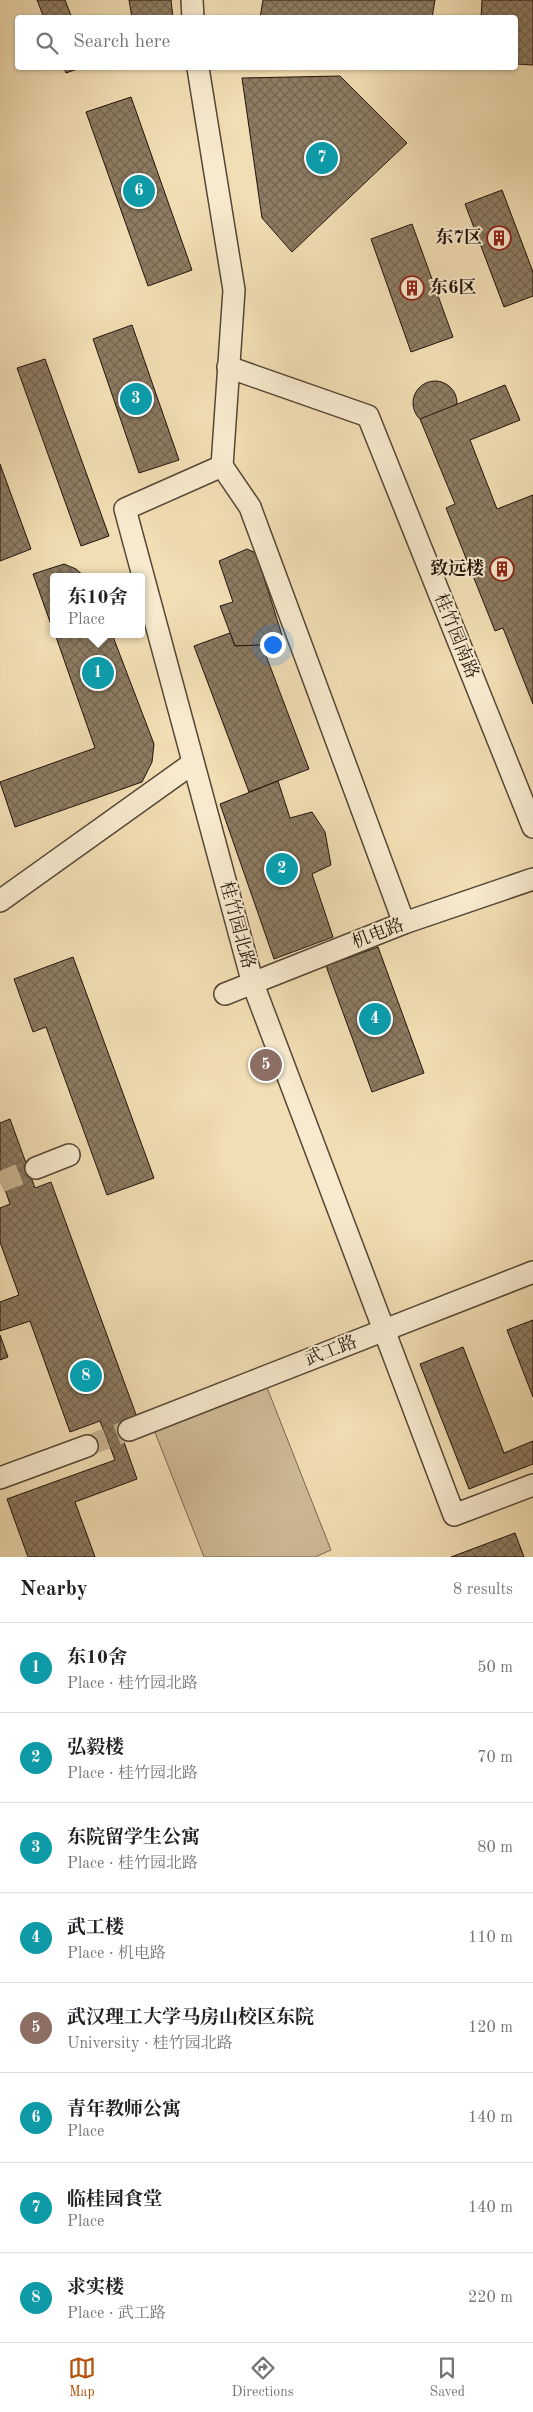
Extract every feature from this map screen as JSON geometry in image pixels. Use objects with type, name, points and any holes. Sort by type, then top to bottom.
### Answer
[{"type":"street","points":[[192,0],[193,15]]},
{"type":"street","points":[[198,70],[234,290],[222,466],[250,507],[404,923]]},
{"type":"street","name":"桂竹园南路","points":[[228,367],[368,416],[533,827]]},
{"type":"street","name":"桂竹园北路","points":[[142,573],[125,509],[222,466]]},
{"type":"street","name":"桂竹园北路","points":[[145,583],[253,984],[454,1515],[533,1485]]},
{"type":"street","points":[[0,901],[193,762]]},
{"type":"street","name":"机电路","points":[[226,994],[404,923],[533,880]]},
{"type":"street","points":[[36,1168],[69,1155]]},
{"type":"street","name":"武工路","points":[[128,1430],[533,1272]]},
{"type":"street","points":[[0,1478],[87,1446]]},
{"type":"shaded area","points":[[266,1385],[331,1550],[315,1557],[204,1557],[154,1430]]},
{"type":"building","points":[[37,0],[65,0],[71,15],[43,15]]},
{"type":"building","points":[[129,0],[171,0],[173,15],[132,15]]},
{"type":"building","points":[[263,0],[435,0],[432,15],[260,15]]},
{"type":"building","points":[[482,0],[533,0],[533,65],[518,64],[518,15],[481,15]]},
{"type":"building","points":[[340,76],[407,143],[292,252],[262,218],[242,78]]},
{"type":"building","points":[[131,97],[192,270],[148,286],[86,112]]},
{"type":"building","name":"东7区","points":[[502,190],[533,272],[533,296],[504,307],[465,204]]},
{"type":"building","name":"东6区","points":[[412,224],[453,337],[411,352],[371,239]]},
{"type":"building","points":[[132,325],[179,460],[139,473],[93,339]]},
{"type":"building","points":[[45,359],[109,536],[81,546],[17,368]]},
{"type":"building","points":[[435,381],[447,385],[453,391],[457,403],[453,415],[447,421],[435,425],[423,421],[417,415],[413,403],[417,391],[423,385]]},
{"type":"building","name":"致远楼","points":[[505,385],[520,420],[470,440],[497,509],[533,495],[533,704],[503,628],[495,631],[446,508],[455,504],[420,419]]},
{"type":"building","points":[[0,464],[31,549],[0,561]]},
{"type":"building","points":[[247,549],[256,553],[282,635],[262,645],[235,646],[220,606],[233,602],[219,561]]},
{"type":"building","points":[[64,564],[80,573],[50,573],[50,622],[33,574]]},
{"type":"building","points":[[230,633],[235,646],[262,645],[309,769],[249,792],[194,646]]},
{"type":"building","points":[[56,638],[114,638],[154,744],[152,762],[142,782],[15,827],[0,782],[95,748]]},
{"type":"building","points":[[278,781],[290,818],[312,812],[325,832],[331,865],[312,874],[333,937],[274,959],[220,804]]},
{"type":"building","points":[[378,947],[424,1073],[372,1092],[326,966]]},
{"type":"building","points":[[73,957],[154,1178],[107,1195],[46,1027],[33,1032],[14,979]]},
{"type":"building","points":[[10,1119],[35,1188],[51,1182],[138,1420],[119,1428],[137,1479],[75,1502],[95,1557],[28,1557],[7,1499],[115,1460],[100,1421],[70,1432],[30,1321],[0,1331],[0,1302],[19,1295],[0,1242],[0,1208],[10,1204],[0,1175],[0,1123]]},
{"type":"building","points":[[533,1320],[533,1397],[507,1330]]},
{"type":"building","points":[[0,1335],[8,1357],[0,1360]]},
{"type":"building","points":[[463,1347],[504,1453],[533,1441],[533,1464],[469,1489],[420,1364]]},
{"type":"building","points":[[515,1533],[524,1557],[451,1557]]},
{"type":"tunnel","points":[[0,1182],[36,1168]]},
{"type":"tunnel","points":[[87,1446],[129,1430]]},
{"type":"place","name":"临桂园食堂","points":[[322,158]]},
{"type":"place","name":"青年教师公寓","points":[[139,191]]},
{"type":"place","name":"东7区","points":[[499,238]]},
{"type":"place","name":"东6区","points":[[412,288]]},
{"type":"place","name":"东院留学生公寓","points":[[136,399]]},
{"type":"place","name":"致远楼","points":[[502,569]]},
{"type":"place","name":"东10舍","points":[[98,673]]},
{"type":"place","name":"弘毅楼","points":[[282,869]]},
{"type":"place","name":"武工楼","points":[[375,1019]]},
{"type":"place","name":"武汉理工大学马房山校区东院","points":[[266,1065]]},
{"type":"place","name":"求实楼","points":[[86,1376]]}]
